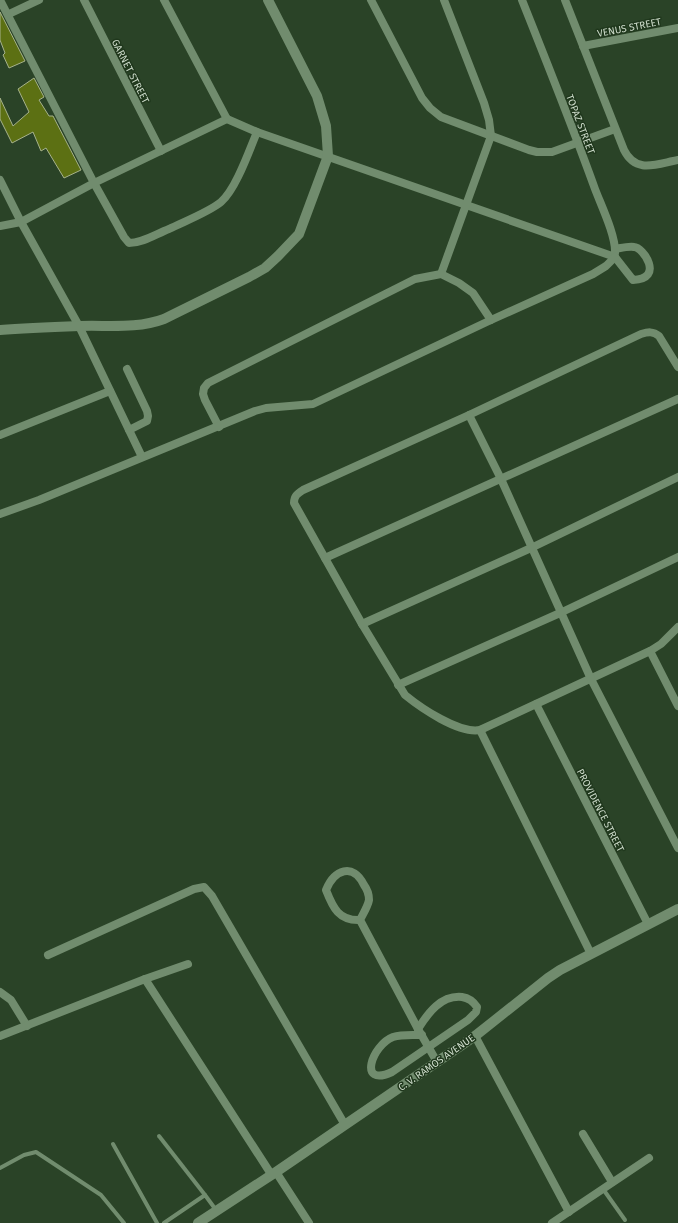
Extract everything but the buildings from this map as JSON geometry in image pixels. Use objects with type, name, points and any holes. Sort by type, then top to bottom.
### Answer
[{"type":"street","points":[[0,0],[9,14],[94,184],[124,237],[129,243],[137,243],[184,222],[220,202],[229,192],[241,170],[257,132]]},
{"type":"street","points":[[9,14],[40,0]]},
{"type":"street","name":"GARNET STREET","points":[[84,0],[161,151]]},
{"type":"street","points":[[0,514],[39,500],[244,415],[260,410],[313,404],[491,320],[593,274],[606,266],[615,253],[467,205],[257,132],[227,119],[164,0]]},
{"type":"street","points":[[0,332],[79,326],[139,326],[152,323],[164,319],[265,268],[299,234],[328,156],[326,126],[317,96],[268,0]]},
{"type":"street","points":[[371,0],[422,98],[430,108],[441,117],[537,152],[552,152],[615,129]]},
{"type":"street","points":[[441,274],[491,136],[489,120],[484,103],[444,0]]},
{"type":"street","name":"TOPAZ STREET","points":[[522,0],[578,143],[606,220],[615,253]]},
{"type":"street","points":[[565,0],[615,129],[628,158],[633,163],[648,166],[678,160]]},
{"type":"street","name":"VENUS STREET","points":[[583,46],[678,28]]},
{"type":"street","points":[[0,226],[21,222],[94,184],[227,119]]},
{"type":"street","points":[[0,180],[21,222],[79,326],[142,457]]},
{"type":"street","points":[[219,426],[203,394],[204,388],[208,383],[415,279],[441,274],[458,283],[473,292],[491,320]]},
{"type":"street","points":[[678,367],[659,336],[655,332],[648,332],[297,493],[294,498],[294,503],[362,624],[405,695],[436,716],[473,732],[650,651],[678,627]]},
{"type":"street","points":[[127,369],[148,416],[146,421],[129,430]]},
{"type":"street","points":[[0,435],[110,391]]},
{"type":"street","points":[[325,558],[678,398]]},
{"type":"street","points":[[469,414],[501,479],[591,679],[678,848]]},
{"type":"street","points":[[362,624],[531,548],[678,477]]},
{"type":"street","points":[[398,685],[678,557]]},
{"type":"street","points":[[650,651],[678,706]]},
{"type":"street","name":"PROVIDENCE STREET","points":[[536,704],[648,924]]},
{"type":"street","points":[[480,730],[592,954]]},
{"type":"street","points":[[345,871],[353,872],[360,877],[365,886],[369,900],[360,920],[345,918],[338,913],[329,899],[326,890],[329,883],[338,874],[345,871]]},
{"type":"street","points":[[48,955],[194,888],[204,887],[212,896],[345,1125]]},
{"type":"street","name":"C. V. RAMOS AVENUE","points":[[198,1223],[475,1036],[560,970],[678,909]]},
{"type":"street","points":[[360,920],[437,1062]]},
{"type":"street","points":[[0,1036],[188,964]]},
{"type":"street","points":[[145,980],[273,1173],[309,1223]]},
{"type":"street","points":[[0,992],[4,993],[11,1000],[26,1026]]},
{"type":"street","points":[[453,997],[468,998],[474,1002],[477,1007],[476,1012],[468,1020],[392,1072],[384,1076],[378,1076],[373,1073],[370,1068],[371,1063],[374,1056],[384,1043],[389,1039],[398,1036],[420,1032],[430,1012],[446,999],[453,997]]},
{"type":"street","points":[[475,1036],[569,1212]]},
{"type":"street","points":[[583,1134],[612,1182]]},
{"type":"street","points":[[552,1223],[649,1158]]},
{"type":"lane","points":[[159,1136],[216,1210]]},
{"type":"lane","points":[[113,1144],[157,1223]]},
{"type":"lane","points":[[0,1168],[24,1155],[36,1152],[101,1195],[124,1223]]},
{"type":"lane","points":[[603,1189],[625,1220]]},
{"type":"lane","points":[[164,1223],[205,1195]]}]
